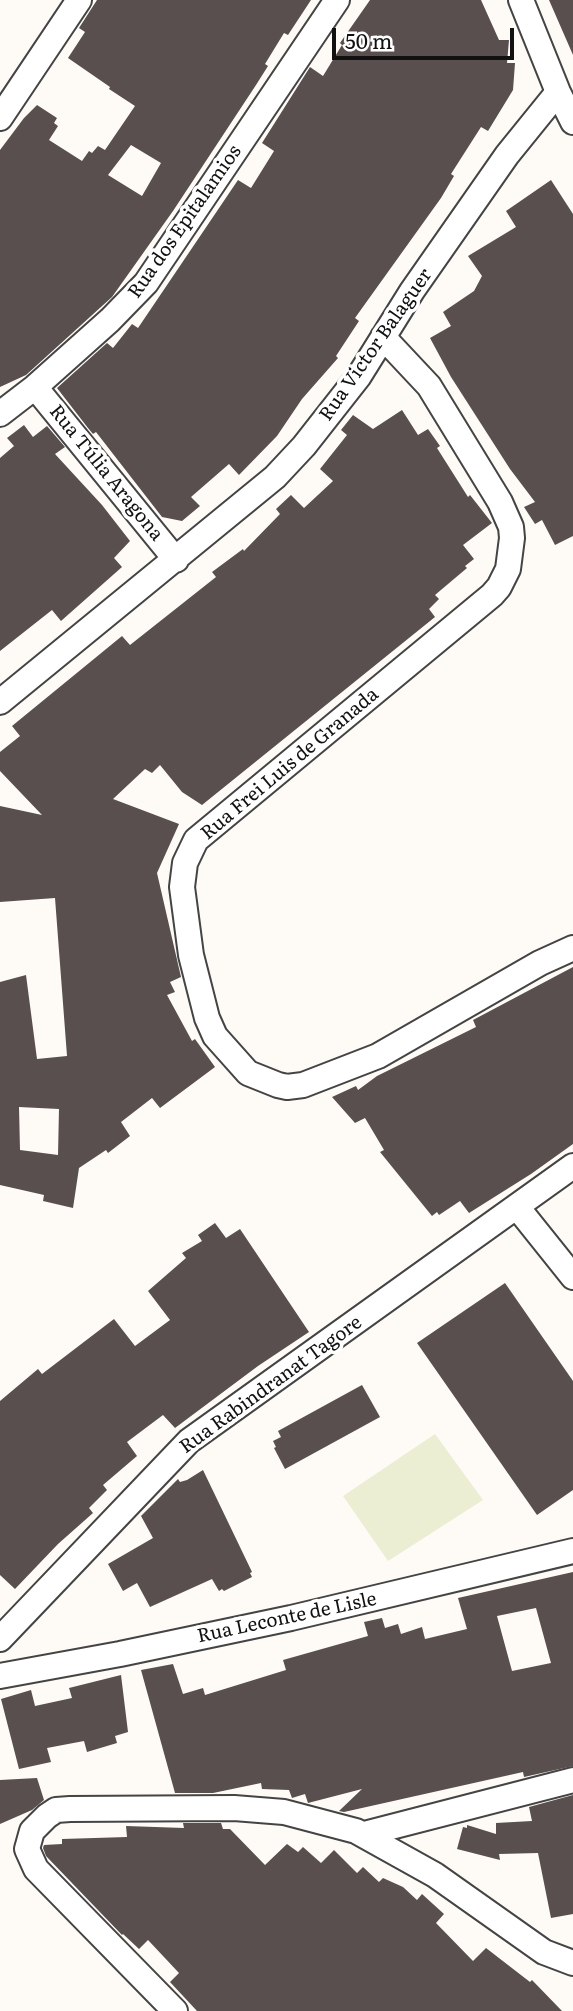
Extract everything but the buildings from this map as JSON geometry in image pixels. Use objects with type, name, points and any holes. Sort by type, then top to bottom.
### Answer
[{"type":"street","points":[[0,118],[79,0]]},
{"type":"street","name":"Rua dos Epitalamios","points":[[0,414],[35,387],[110,320],[146,283],[337,0]]},
{"type":"street","points":[[521,0],[573,122]]},
{"type":"street","name":"Rua Victor Balaguer","points":[[0,702],[275,477],[359,376],[412,291],[507,155],[558,92]]},
{"type":"street","name":"Rua Frei Luis de Granada","points":[[383,337],[429,386],[500,502],[511,527],[512,549],[508,569],[492,595],[196,840],[185,863],[182,887],[191,955],[206,1018],[215,1036],[248,1073],[278,1085],[303,1085],[378,1056],[540,963],[573,948]]},
{"type":"street","name":"Rua Túlia Aragona","points":[[35,387],[176,560]]},
{"type":"street","name":"Rua Rabindranat Tagore","points":[[0,1641],[189,1441],[573,1166]]},
{"type":"street","points":[[517,1207],[573,1277]]},
{"type":"street","name":"Rua Leconte de Lisle","points":[[0,1676],[291,1618],[573,1550]]},
{"type":"street","points":[[0,1641],[30,1670]]},
{"type":"street","points":[[364,1834],[573,1780]]},
{"type":"street","points":[[175,2011],[36,1869],[27,1849],[32,1830],[47,1815],[56,1810],[70,1809],[234,1808],[284,1812],[364,1834],[435,1875],[544,1952],[573,1963]]},
{"type":"green space","points":[[435,1434],[483,1500],[388,1561],[343,1496]]}]
